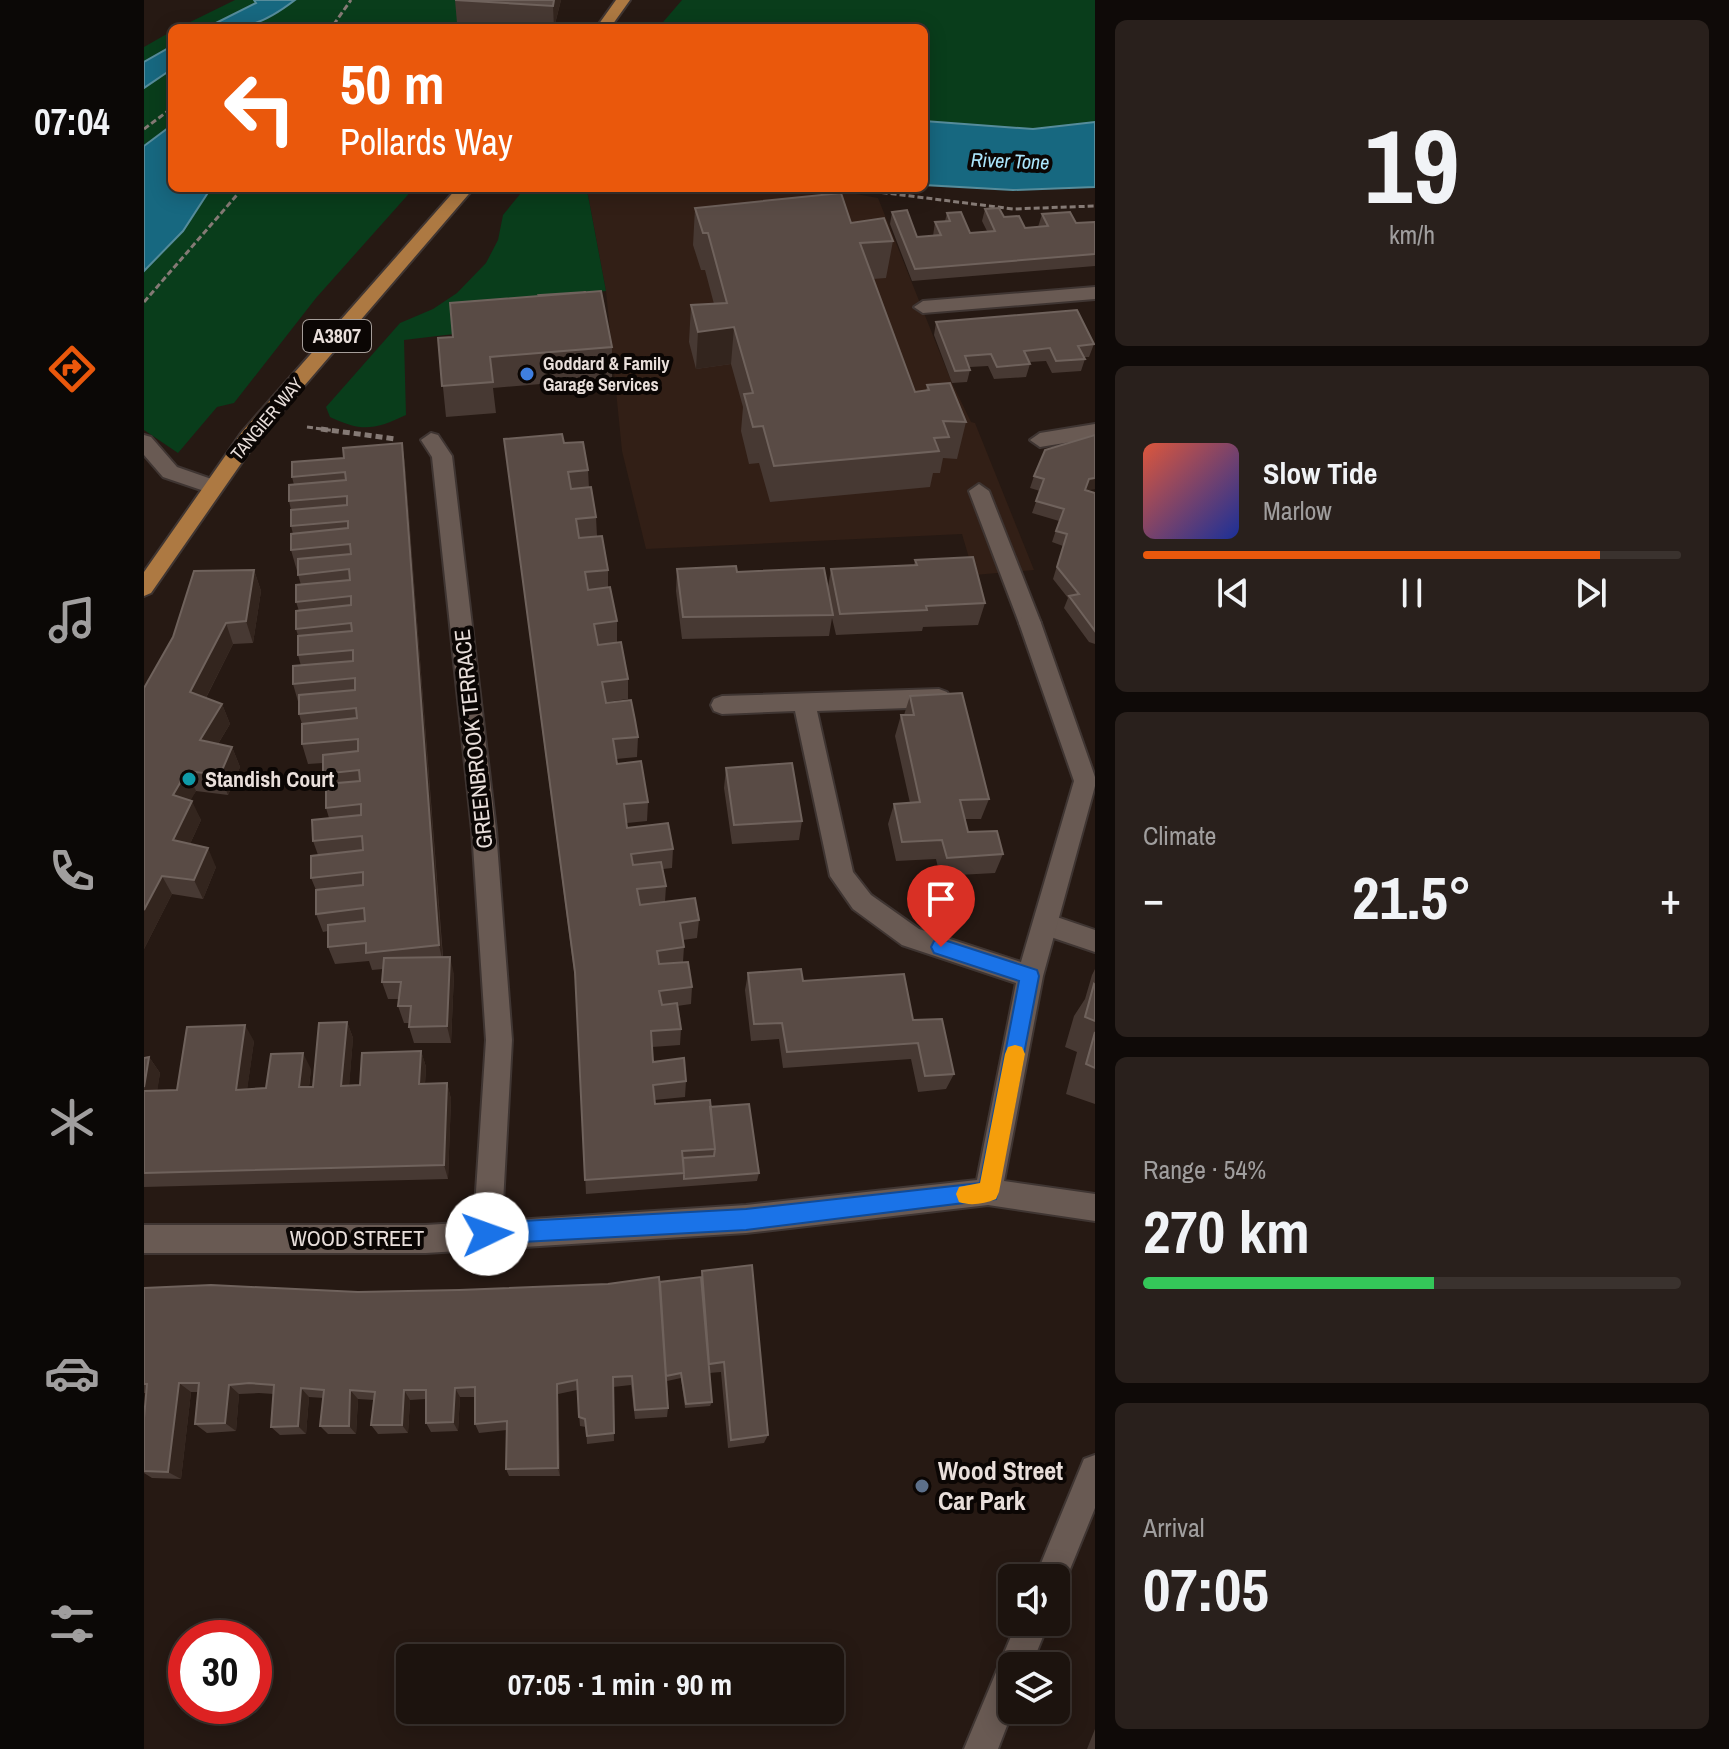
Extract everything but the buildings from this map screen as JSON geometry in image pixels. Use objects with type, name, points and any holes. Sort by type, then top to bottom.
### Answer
[{"type":"main road","points":[[606,24],[623,0]]},
{"type":"main road","name":"TANGIER WAY","points":[[144,588],[249,437],[463,192]]},
{"type":"street","points":[[923,307],[1095,293]]},
{"type":"street","points":[[1040,440],[1095,431]]},
{"type":"street","name":"GREENBROOK TERRACE","points":[[431,440],[442,456],[484,830],[499,1040],[487,1234]]},
{"type":"street","points":[[144,442],[170,472],[213,487]]},
{"type":"street","points":[[979,491],[1090,782],[1030,976],[988,1192]]},
{"type":"street","points":[[722,705],[961,697]]},
{"type":"street","points":[[804,704],[842,876],[862,902],[911,937],[1030,976]]},
{"type":"street","points":[[1045,924],[1095,941]]},
{"type":"street","name":"WOOD STREET","points":[[144,1239],[426,1239],[746,1219],[988,1192],[1095,1208]]},
{"type":"street","points":[[1057,1564],[1095,1470]]},
{"type":"street","points":[[981,1749],[998,1707]]},
{"type":"path","points":[[334,24],[351,0]]},
{"type":"path","points":[[144,129],[168,111]]},
{"type":"path","points":[[144,302],[240,192]]},
{"type":"path","points":[[878,192],[1013,209],[1095,206]]},
{"type":"path","points":[[249,437],[282,448],[305,427],[377,439],[431,440]]},
{"type":"shaded area","points":[[587,192],[845,192],[878,198],[952,383],[971,422],[975,423],[1034,570],[974,575],[962,534],[646,549],[622,451],[606,291]]},
{"type":"green space","points":[[235,0],[464,0],[457,24],[186,24]]},
{"type":"green space","points":[[682,0],[1095,0],[1095,122],[1033,129],[928,121],[928,24],[661,24]]},
{"type":"green space","points":[[168,33],[168,128],[144,146],[144,47]]},
{"type":"green space","points":[[208,192],[410,192],[316,298],[234,403],[217,407],[178,453],[144,430],[144,271],[183,231]]},
{"type":"green space","points":[[522,192],[587,192],[606,291],[484,303],[454,334],[404,340],[406,415],[368,427],[330,417],[326,407],[400,323],[433,309],[457,293],[486,263],[498,240],[503,215]]},
{"type":"water","points":[[254,0],[295,0],[253,24],[214,24],[256,3]]},
{"type":"water","points":[[168,48],[168,72],[144,88],[144,62]]},
{"type":"water","name":"River Tone","points":[[928,121],[1033,129],[1095,122],[1095,187],[1013,190],[928,185]]},
{"type":"water","points":[[168,128],[168,192],[208,192],[183,231],[144,271],[144,146]]},
{"type":"slow traffic","points":[[966,1194],[988,1192],[1015,1054]]},
{"type":"place","name":"Goddard & Family Garage Services","points":[[527,374]]},
{"type":"place","name":"Standish Court","points":[[189,779]]},
{"type":"place","name":"Wood Street Car Park","points":[[922,1486]]},
{"type":"route","points":[[487,1234],[746,1219],[988,1192],[1030,976],[941,947]]}]
